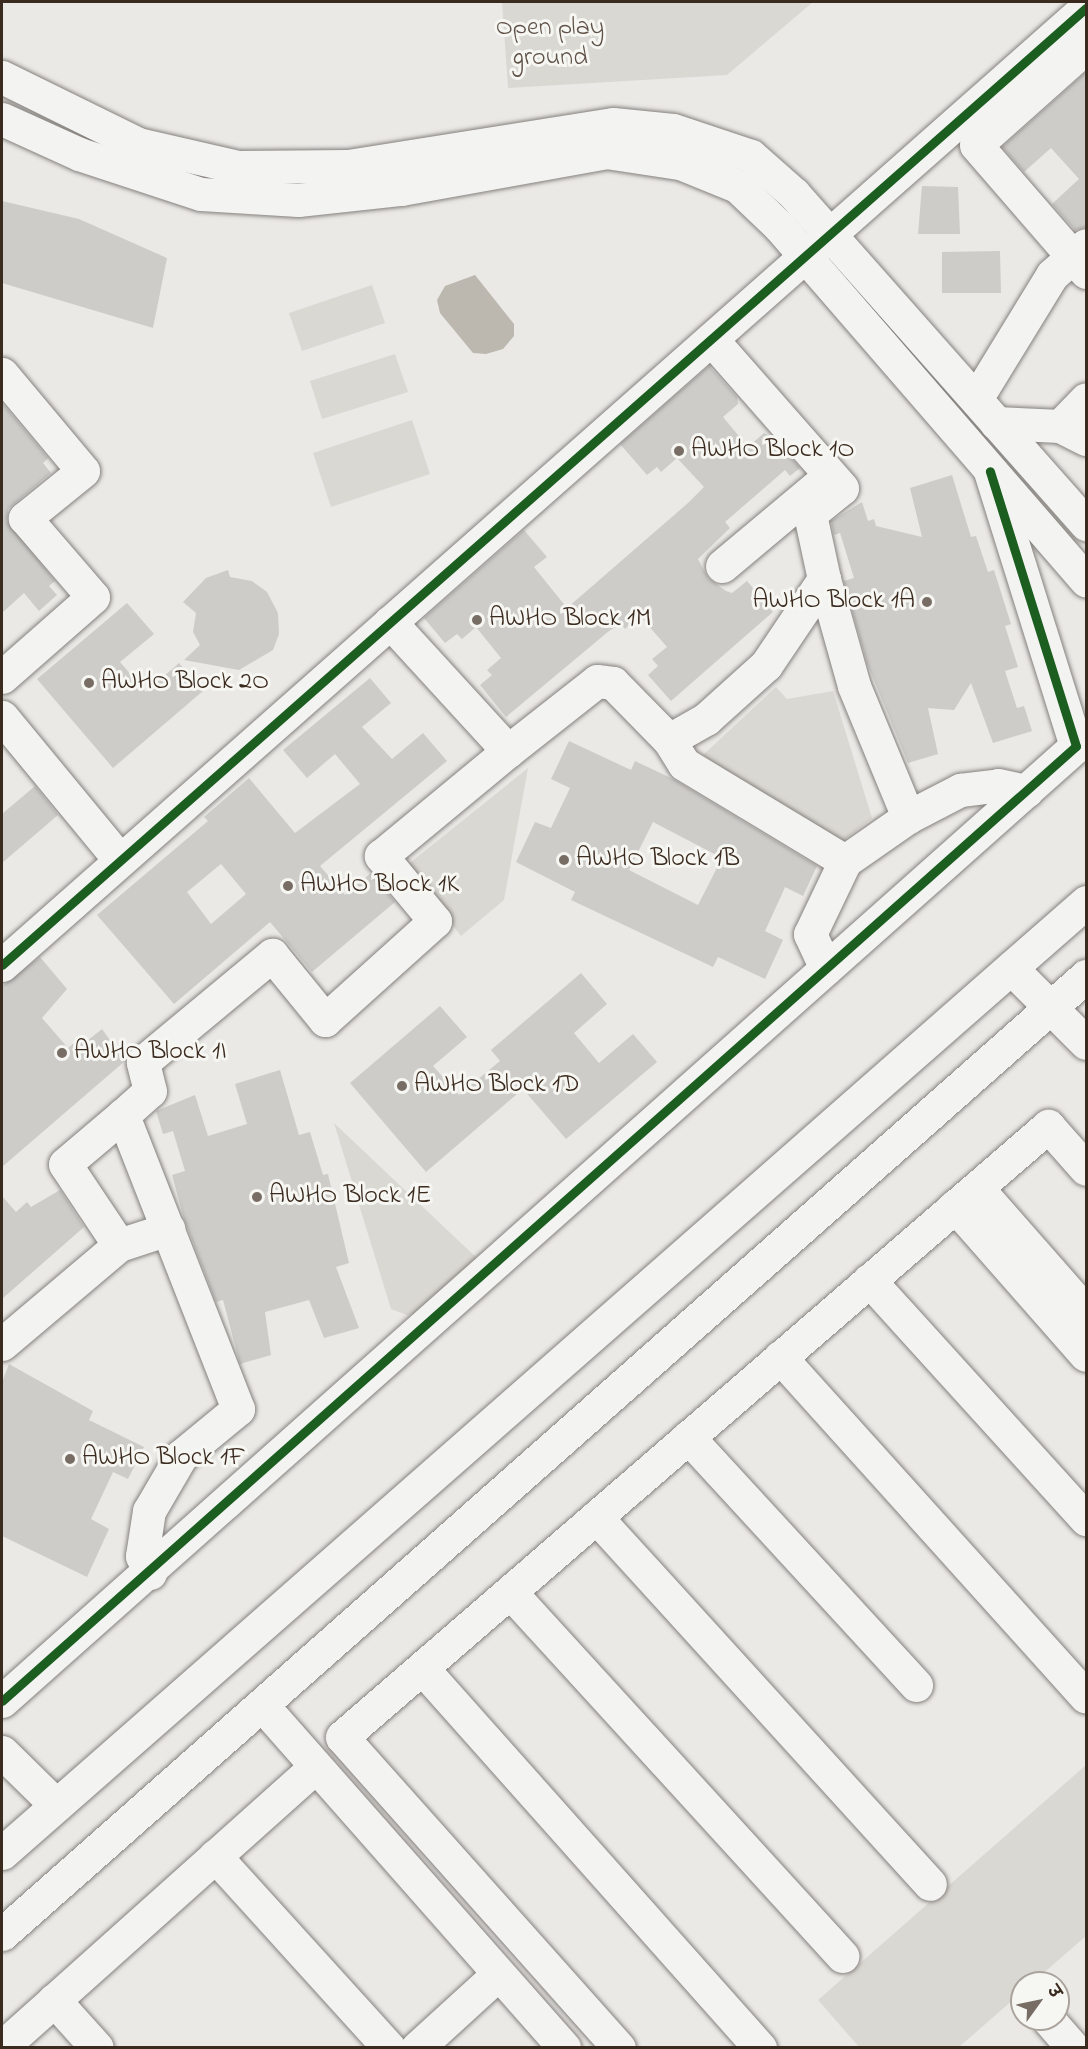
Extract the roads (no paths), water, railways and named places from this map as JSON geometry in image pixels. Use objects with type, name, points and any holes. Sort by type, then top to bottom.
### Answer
[{"type":"street","points":[[2,965],[829,234],[1084,26]]},
{"type":"street","points":[[986,411],[1052,275],[1082,258],[976,145],[1084,26]]},
{"type":"street","points":[[2,76],[138,144],[238,167],[348,166],[613,124],[673,130],[751,156],[794,194],[1086,524]]},
{"type":"street","points":[[2,119],[78,154],[201,194],[287,200],[401,189],[606,152],[680,163],[737,186],[805,256],[1086,581]]},
{"type":"street","points":[[711,339],[832,473],[842,488],[810,514],[824,579],[854,686],[908,817]]},
{"type":"street","points":[[2,374],[83,471],[25,518],[93,597],[2,677]]},
{"type":"street","points":[[986,411],[1073,433],[1086,399]]},
{"type":"street","points":[[2,1701],[150,1573],[1076,746],[990,471]]},
{"type":"street","points":[[722,566],[832,473]]},
{"type":"street","points":[[669,740],[706,719],[766,665],[824,579]]},
{"type":"street","points":[[390,622],[508,752]]},
{"type":"street","points":[[119,1245],[64,1164],[150,1091],[143,1062],[272,955],[326,1020],[435,921],[381,856],[597,681],[613,683],[669,740],[684,764],[845,861]]},
{"type":"street","points":[[2,717],[120,860]]},
{"type":"street","points":[[826,969],[810,934],[845,861],[908,817],[960,790],[998,785],[1026,791]]},
{"type":"street","points":[[2,1853],[1086,902]]},
{"type":"street","points":[[1011,968],[1086,1043]]},
{"type":"street","points":[[2,1934],[1086,976]]},
{"type":"street","points":[[123,1115],[238,1409],[181,1456],[149,1511],[142,1556],[150,1573]]},
{"type":"street","points":[[619,2048],[342,1737],[1048,1126],[1086,1169]]},
{"type":"street","points":[[966,1197],[1086,1312]]},
{"type":"street","points":[[966,1197],[1086,1355]]},
{"type":"street","points":[[2,1344],[119,1245],[168,1229]]},
{"type":"street","points":[[869,1280],[1086,1519]]},
{"type":"street","points":[[780,1358],[1086,1697]]},
{"type":"street","points":[[688,1437],[916,1685]]},
{"type":"street","points":[[596,1517],[930,1884]]},
{"type":"street","points":[[510,1592],[842,1956]]},
{"type":"street","points":[[422,1668],[760,2048]]},
{"type":"street","points":[[262,1705],[564,2048]]},
{"type":"street","points":[[2,1752],[56,1805]]},
{"type":"street","points":[[2,2047],[315,1767]]},
{"type":"street","points":[[215,1856],[390,2048]]},
{"type":"street","points":[[417,2048],[498,1974]]},
{"type":"street","points":[[54,2000],[97,2048]]},
{"type":"street","points":[[1058,2031],[1073,2048]]},
{"type":"place","name":"AWHO Block 1O","points":[[679,451]]},
{"type":"place","name":"AWHO Block 1A","points":[[927,602]]},
{"type":"place","name":"AWHO Block 1M","points":[[477,620]]},
{"type":"place","name":"AWHO Block 2O","points":[[89,683]]},
{"type":"place","name":"AWHO Block 1B","points":[[564,860]]},
{"type":"place","name":"AWHO Block 1K","points":[[288,886]]},
{"type":"place","name":"AWHO Block 1I","points":[[62,1053]]},
{"type":"place","name":"AWHO Block 1D","points":[[402,1086]]},
{"type":"place","name":"AWHO Block 1E","points":[[257,1197]]},
{"type":"place","name":"AWHO Block 1F","points":[[70,1459]]},
{"type":"park label","name":"Open play ground","points":[[550,44]]}]
